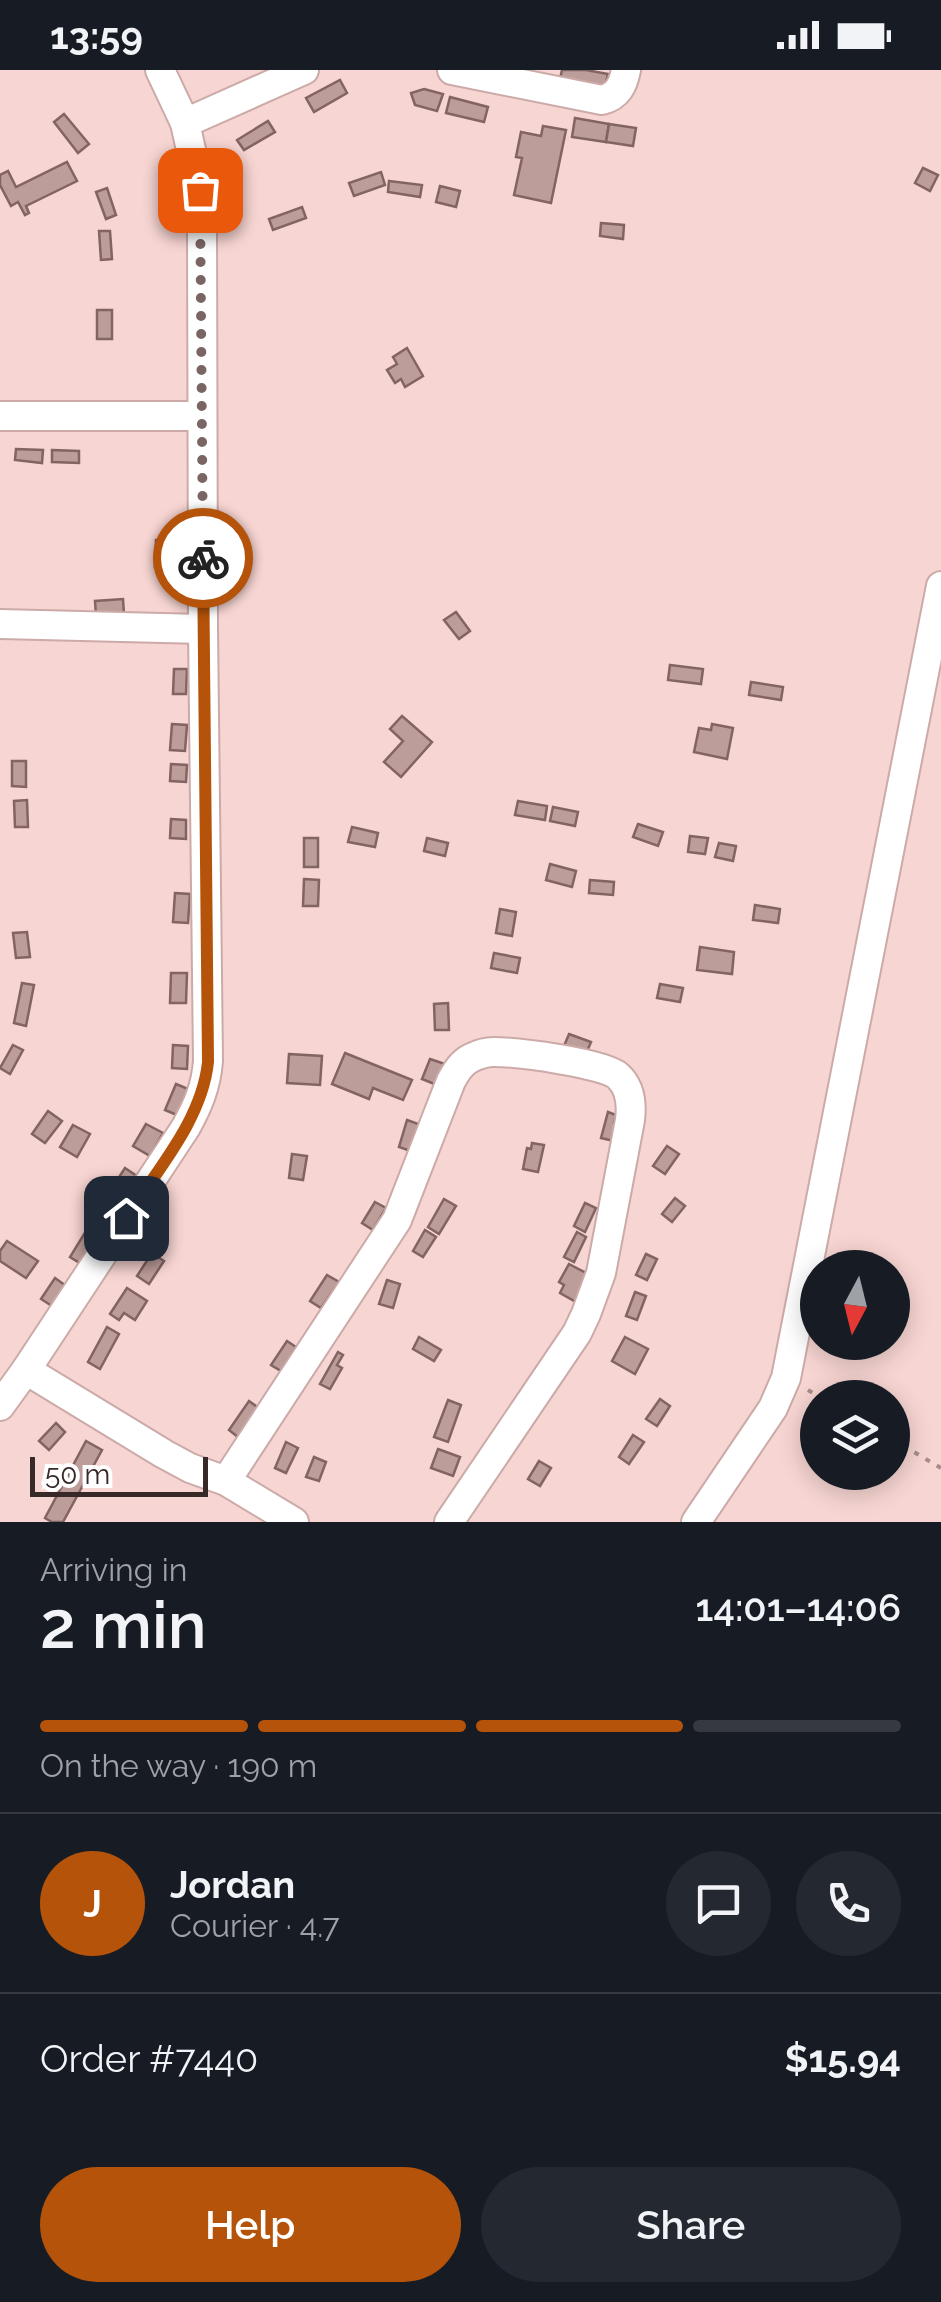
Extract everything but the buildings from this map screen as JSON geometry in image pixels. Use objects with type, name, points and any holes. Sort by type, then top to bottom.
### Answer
[{"type":"street","points":[[0,1406],[186,1127],[206,1083],[202,220],[200,190],[185,123],[160,70]]},
{"type":"street","points":[[185,123],[304,70]]},
{"type":"street","points":[[452,70],[602,100],[617,92],[626,70]]},
{"type":"street","points":[[0,416],[202,416]]},
{"type":"street","points":[[696,1522],[773,1408],[786,1378],[941,586]]},
{"type":"street","points":[[0,624],[203,629]]},
{"type":"street","points":[[226,1481],[397,1220],[460,1066],[472,1057],[491,1052],[551,1058],[608,1070],[628,1089],[632,1103],[595,1294],[577,1333],[449,1522]]},
{"type":"street","points":[[26,1370],[164,1454],[226,1481],[294,1522]]},
{"type":"path","points":[[910,1450],[941,1468]]},
{"type":"way so far","points":[[200,190],[203,558]]},
{"type":"route","points":[[126,1218],[186,1127],[206,1083],[203,558]]}]
